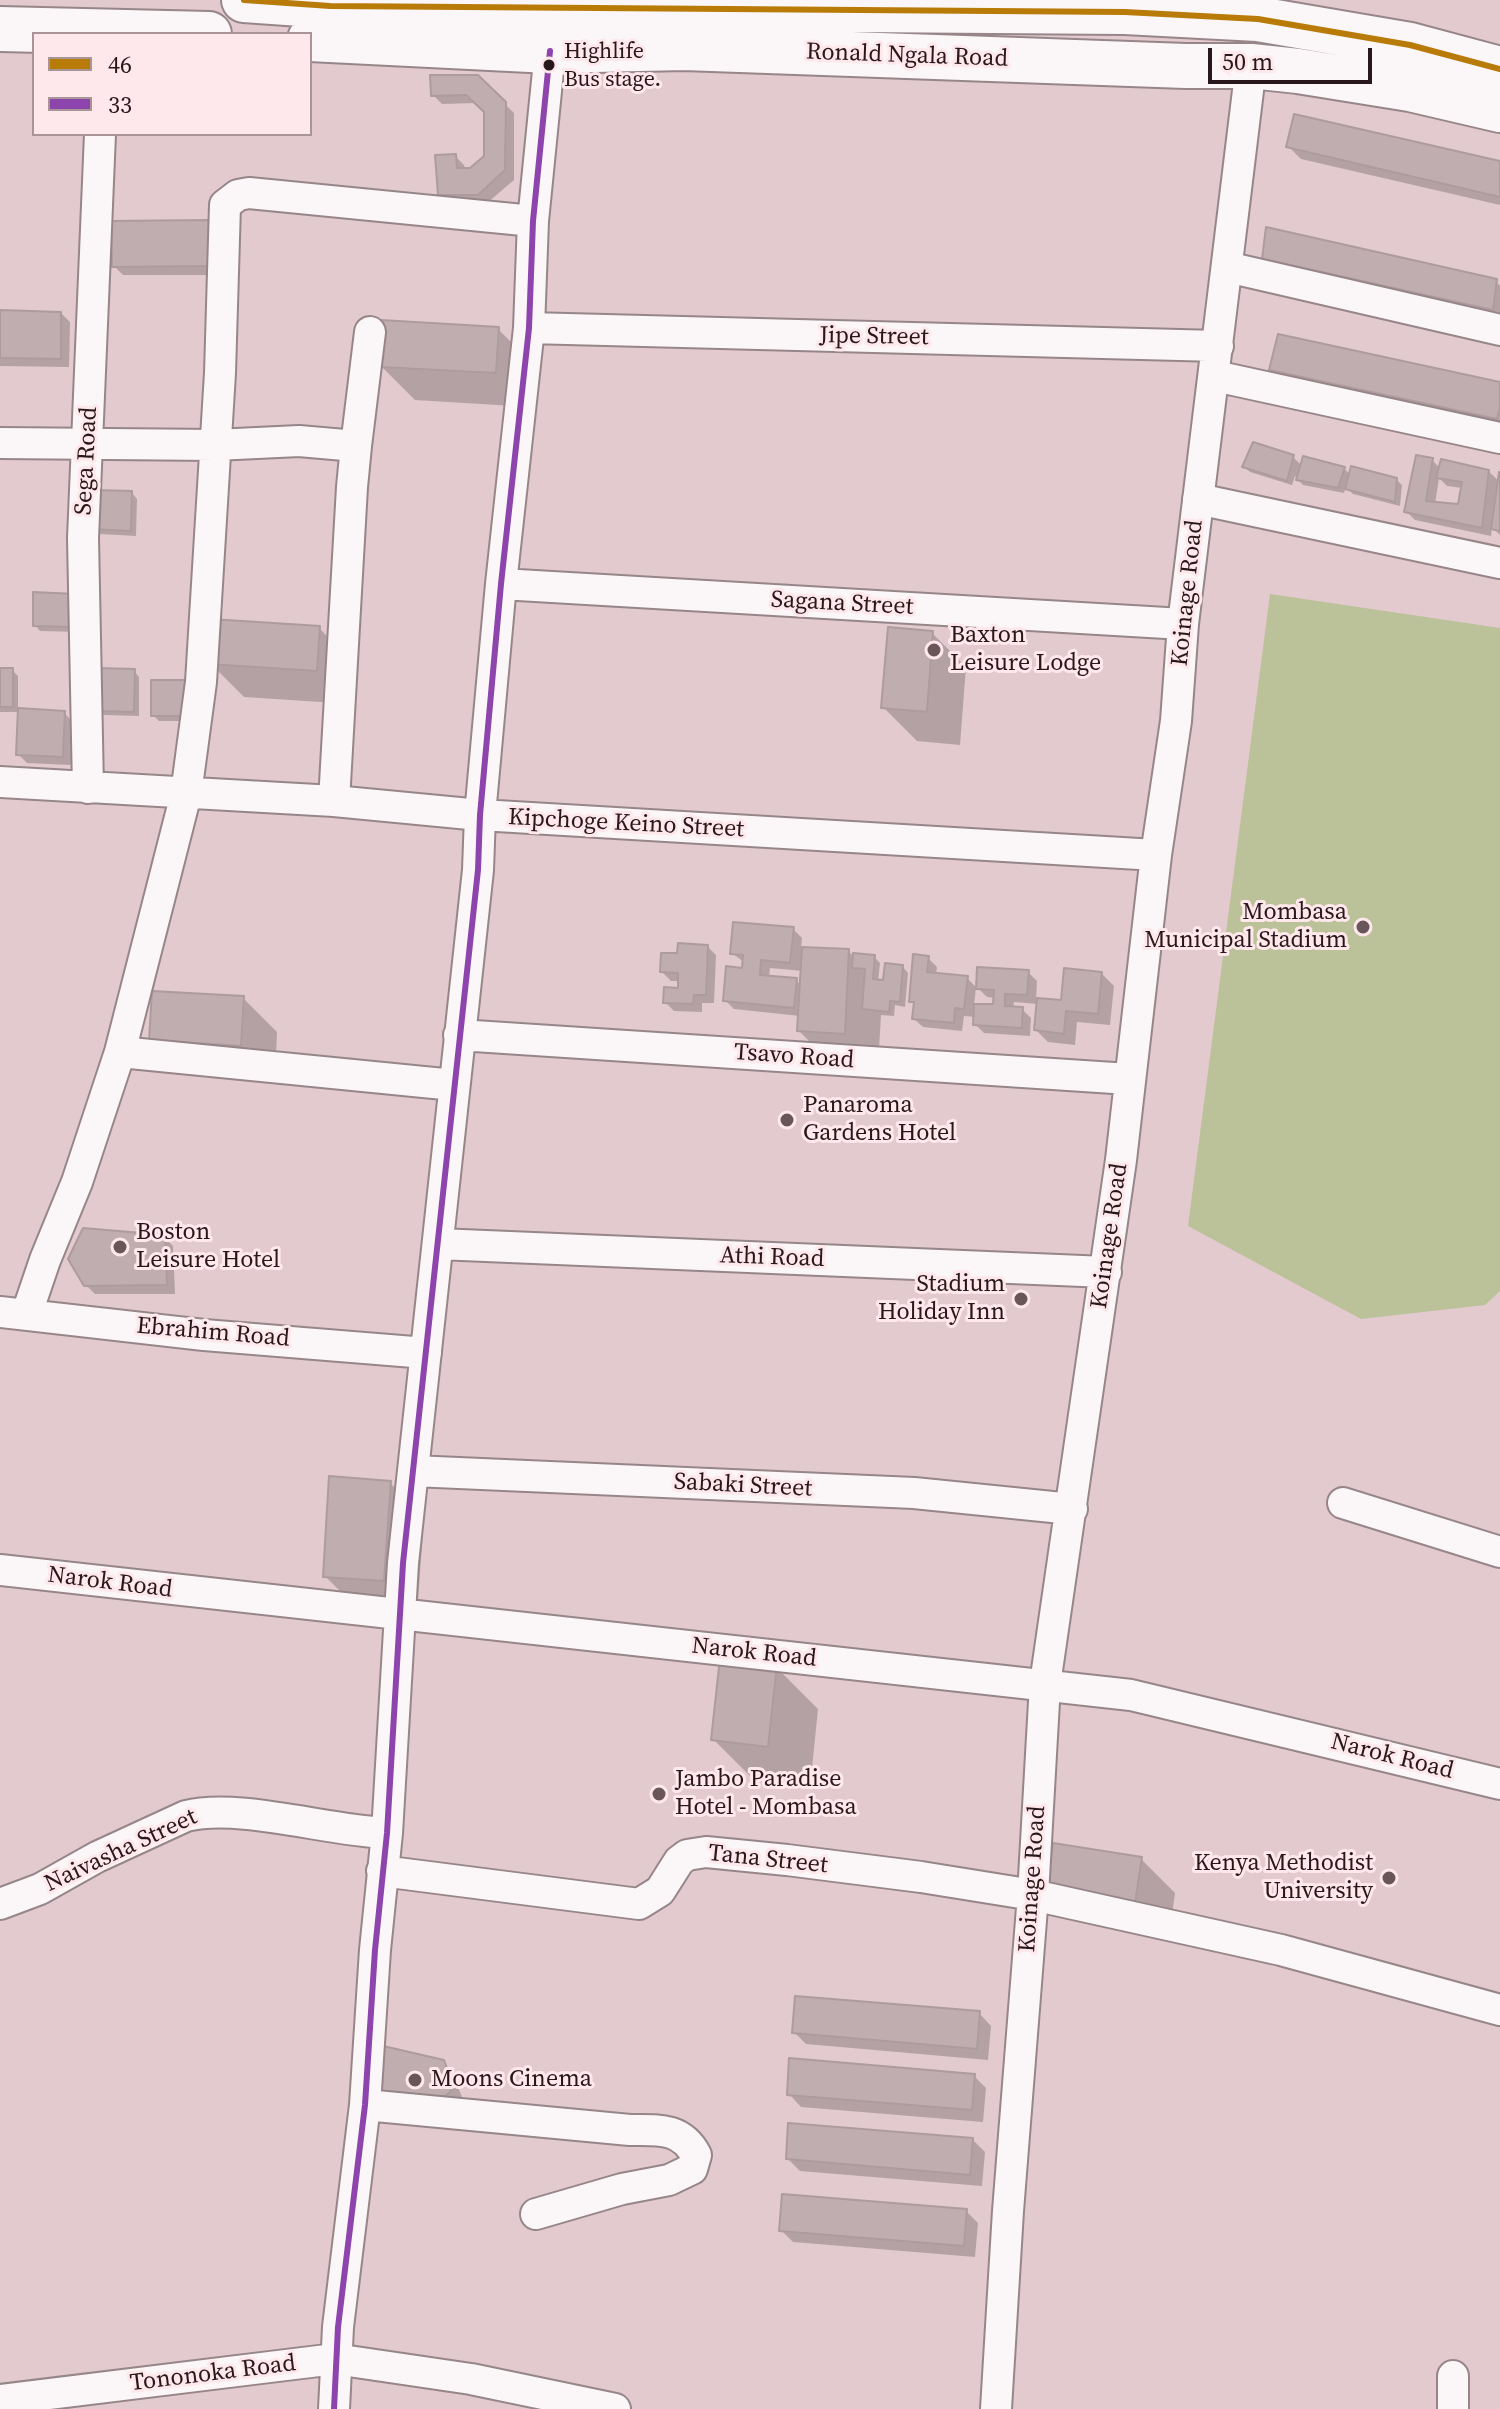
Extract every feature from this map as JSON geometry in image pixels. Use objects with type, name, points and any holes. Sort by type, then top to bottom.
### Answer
[{"type":"highway","name":"Ronald Ngala Road","points":[[244,0],[554,20],[684,48],[1251,66],[1410,89],[1500,110]]},
{"type":"highway","name":"Ronald Ngala Road","points":[[312,39],[554,20],[1259,10],[1500,69]]},
{"type":"highway","points":[[0,29],[104,32]]},
{"type":"street","points":[[334,2409],[335,2359],[365,2105],[387,1833],[399,1614],[478,870],[480,815],[501,584],[529,328],[533,221],[554,20]]},
{"type":"street","name":"Koinage Road","points":[[996,2409],[1045,1684],[1072,1509],[1087,1381],[1106,1272],[1149,934],[1156,855],[1176,721],[1183,624],[1251,66]]},
{"type":"street","name":"Sega Road","points":[[88,788],[83,538],[100,136]]},
{"type":"street","points":[[13,1312],[45,1260],[77,1182],[120,1052],[186,794],[201,682],[225,205],[230,199],[249,193],[533,221]]},
{"type":"street","points":[[1227,267],[1500,330]]},
{"type":"street","name":"Jipe Street","points":[[529,328],[1218,346]]},
{"type":"street","points":[[334,801],[352,487],[370,332]]},
{"type":"street","points":[[1215,376],[1500,438]]},
{"type":"street","points":[[0,443],[215,445],[299,441],[356,446]]},
{"type":"street","points":[[1198,499],[1500,563]]},
{"type":"street","name":"Sagana Street","points":[[501,584],[1183,624]]},
{"type":"street","name":"Kipchoge Keino Street","points":[[0,782],[334,801],[480,815],[1156,855]]},
{"type":"street","name":"Tsavo Road","points":[[459,1035],[1129,1079]]},
{"type":"street","points":[[120,1052],[454,1085]]},
{"type":"street","name":"Athi Road","points":[[438,1244],[1106,1272]]},
{"type":"street","name":"Ebrahim Road","points":[[13,1312],[204,1335],[426,1353]]},
{"type":"street","name":"Sabaki Street","points":[[413,1471],[914,1493],[1072,1509]]},
{"type":"street","points":[[1343,1503],[1500,1552]]},
{"type":"street","name":"Narok Road","points":[[0,1570],[1131,1695],[1500,1784]]},
{"type":"street","name":"Naivasha Street","points":[[0,1904],[40,1889],[97,1857],[199,1813],[257,1816],[359,1832],[387,1833]]},
{"type":"street","name":"Tana Street","points":[[382,1871],[639,1904],[660,1891],[679,1861],[687,1855],[706,1852],[921,1877],[1033,1895],[1281,1950],[1500,2010]]},
{"type":"street","points":[[365,2105],[657,2130],[679,2135],[690,2143],[696,2155],[692,2169],[669,2180],[593,2196],[536,2214]]},
{"type":"street","name":"Tononoka Road","points":[[0,2400],[335,2359],[471,2379],[615,2409]]},
{"type":"street","points":[[1453,2376],[1453,2409]]},
{"type":"green space","name":"Mombasa Municipal Stadium","points":[[1270,594],[1500,628],[1500,1291],[1485,1305],[1361,1319],[1188,1226]]},
{"type":"building","points":[[430,75],[478,75],[506,102],[505,170],[478,195],[438,195],[435,155],[456,154],[457,168],[470,168],[484,156],[484,112],[466,95],[431,96]]},
{"type":"building","points":[[1294,114],[1500,161],[1500,197],[1286,147]]},
{"type":"building","points":[[210,220],[210,266],[112,267],[111,221]]},
{"type":"building","points":[[1266,227],[1497,279],[1493,310],[1262,259]]},
{"type":"building","points":[[0,310],[61,312],[61,359],[0,358]]},
{"type":"building","points":[[381,320],[499,327],[496,373],[379,367]]},
{"type":"building","points":[[1278,334],[1500,382],[1497,419],[1269,370]]},
{"type":"building","points":[[1253,442],[1294,455],[1287,481],[1242,467]]},
{"type":"building","points":[[1416,455],[1433,458],[1426,501],[1458,504],[1462,482],[1436,478],[1441,459],[1489,470],[1482,528],[1404,512]]},
{"type":"building","points":[[1303,456],[1345,467],[1338,488],[1296,480]]},
{"type":"building","points":[[1351,466],[1397,478],[1395,502],[1345,489]]},
{"type":"building","points":[[1500,472],[1500,531],[1491,529]]},
{"type":"building","points":[[94,490],[132,491],[131,531],[92,529]]},
{"type":"building","points":[[33,592],[76,594],[76,627],[33,626]]},
{"type":"building","points":[[211,619],[320,626],[317,671],[208,664]]},
{"type":"building","points":[[888,627],[933,631],[927,712],[881,708]]},
{"type":"building","points":[[0,668],[13,668],[13,707],[0,707]]},
{"type":"building","points":[[97,668],[135,669],[134,712],[96,711]]},
{"type":"building","points":[[151,680],[185,680],[185,716],[151,716]]},
{"type":"building","points":[[18,708],[65,711],[63,757],[16,755]]},
{"type":"building","points":[[733,922],[794,927],[790,963],[761,960],[760,975],[797,978],[794,1008],[723,1001],[726,966],[742,968],[743,955],[730,954]]},
{"type":"building","points":[[678,943],[708,945],[706,995],[694,995],[693,1004],[663,1003],[664,987],[678,988],[678,973],[660,972],[661,953],[677,953]]},
{"type":"building","points":[[802,947],[849,949],[845,1034],[797,1031]]},
{"type":"building","points":[[853,953],[875,955],[873,979],[883,980],[885,963],[903,965],[900,1002],[890,1001],[889,1012],[862,1009],[865,969],[852,968]]},
{"type":"building","points":[[913,954],[929,956],[927,972],[968,976],[964,1009],[955,1008],[954,1023],[912,1019],[914,1002],[909,1002]]},
{"type":"building","points":[[977,967],[1029,970],[1027,995],[1005,994],[1005,1006],[1023,1007],[1022,1028],[973,1025],[974,1004],[993,1004],[994,990],[976,989]]},
{"type":"building","points":[[1064,968],[1102,972],[1098,1014],[1066,1011],[1064,1034],[1034,1030],[1037,998],[1061,1000]]},
{"type":"building","points":[[152,991],[244,996],[241,1046],[149,1040]]},
{"type":"building","name":"Boston Leisure Hotel","points":[[83,1228],[165,1235],[167,1285],[84,1286],[68,1259]]},
{"type":"building","points":[[329,1476],[391,1481],[384,1581],[323,1577]]},
{"type":"building","points":[[720,1658],[777,1665],[768,1747],[711,1740]]},
{"type":"building","points":[[1053,1843],[1142,1857],[1135,1903],[1046,1889]]},
{"type":"building","points":[[795,1996],[980,2011],[977,2049],[792,2033]]},
{"type":"building","name":"Moons Cinema","points":[[383,2046],[444,2060],[454,2088],[431,2109],[384,2100],[375,2073]]},
{"type":"building","points":[[789,2058],[975,2074],[972,2110],[787,2095]]},
{"type":"building","points":[[788,2123],[973,2138],[970,2175],[786,2159]]},
{"type":"building","points":[[782,2194],[967,2209],[964,2246],[779,2231]]},
{"type":"transit line","name":"46","points":[[244,0],[330,6],[1125,12],[1258,19],[1410,45],[1500,69]]},
{"type":"transit line","name":"33","points":[[334,2409],[338,2327],[365,2105],[375,1950],[387,1833],[403,1563],[478,870],[480,815],[501,584],[529,328],[533,221],[550,51]]},
{"type":"place","name":"Highlife Bus stage.","points":[[549,65]]},
{"type":"place","name":"Baxton Leisure Lodge","points":[[934,650]]},
{"type":"place","name":"Mombasa Municipal Stadium","points":[[1363,927]]},
{"type":"place","name":"Panaroma Gardens Hotel","points":[[787,1120]]},
{"type":"place","name":"Boston Leisure Hotel","points":[[120,1247]]},
{"type":"place","name":"Stadium Holiday Inn","points":[[1021,1299]]},
{"type":"place","name":"Jambo Paradise Hotel - Mombasa","points":[[659,1794]]},
{"type":"place","name":"Kenya Methodist University","points":[[1389,1878]]},
{"type":"place","name":"Moons Cinema","points":[[415,2080]]}]
